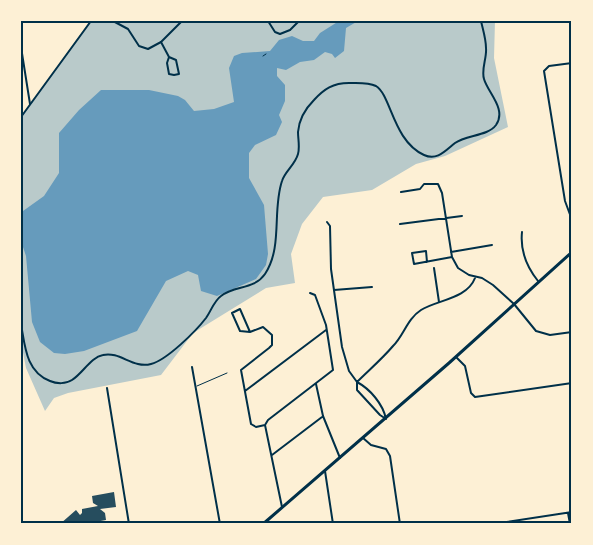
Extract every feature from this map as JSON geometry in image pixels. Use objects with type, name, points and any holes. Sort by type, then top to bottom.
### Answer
[{"type":"main road","points":[[263,524],[386,419],[538,281],[571,255]]},
{"type":"street","points":[[21,117],[91,21]]},
{"type":"street","points":[[113,21],[129,29],[142,48],[152,48],[161,42],[182,21]]},
{"type":"street","points":[[268,21],[275,32],[280,34],[290,30],[299,21]]},
{"type":"street","points":[[21,324],[26,354],[31,364],[38,374],[52,382],[70,381],[103,354],[115,355],[139,365],[150,364],[162,359],[202,322],[220,297],[254,284],[264,275],[272,258],[281,182],[298,154],[299,126],[309,105],[325,89],[341,83],[376,86],[382,92],[400,132],[417,151],[431,157],[442,154],[463,139],[489,131],[494,127],[498,121],[498,107],[484,79],[486,48],[481,21]]},
{"type":"street","points":[[161,42],[169,57],[176,60],[179,74],[169,74],[167,63],[169,57]]},
{"type":"street","points":[[21,47],[30,104]]},
{"type":"street","points":[[572,63],[544,69],[565,201],[572,220]]},
{"type":"street","points":[[401,192],[420,189],[424,184],[438,183],[452,257],[461,271],[487,281],[513,304],[532,328],[541,333],[554,335],[572,332]]},
{"type":"street","points":[[400,224],[462,216]]},
{"type":"street","points":[[327,222],[330,226],[334,290],[345,361],[357,382],[357,390],[386,419]]},
{"type":"street","points":[[522,232],[525,261],[538,281]]},
{"type":"street","points":[[451,252],[492,245]]},
{"type":"street","points":[[427,262],[426,251],[412,253],[414,264],[427,262],[452,257]]},
{"type":"street","points":[[434,268],[439,302]]},
{"type":"street","points":[[357,382],[394,345],[412,316],[467,288],[474,282],[475,277]]},
{"type":"street","points":[[334,290],[372,286]]},
{"type":"street","points":[[250,332],[240,309],[232,313],[240,332],[250,332],[263,327],[269,330],[273,339],[269,348],[241,370],[251,424],[258,427],[265,425],[268,420],[333,370],[327,330],[315,294],[310,293]]},
{"type":"street","points":[[245,391],[327,330]]},
{"type":"street","points":[[456,357],[466,367],[471,393],[477,397],[572,383]]},
{"type":"street","points":[[192,367],[220,524]]},
{"type":"street","points":[[357,382],[378,401],[384,410],[386,419]]},
{"type":"street","points":[[315,385],[323,416],[340,458]]},
{"type":"street","points":[[107,388],[129,524]]},
{"type":"street","points":[[272,455],[323,416]]},
{"type":"street","points":[[265,425],[282,508]]},
{"type":"street","points":[[363,438],[371,445],[386,449],[390,456],[400,524]]},
{"type":"street","points":[[325,471],[333,524]]},
{"type":"street","points":[[493,524],[570,512],[570,524]]},
{"type":"street","points":[[269,519],[270,524]]},
{"type":"street","points":[[527,519],[528,524]]},
{"type":"lane","points":[[196,387],[227,373]]},
{"type":"path","points":[[262,52],[265,55]]},
{"type":"shaded area","points":[[90,21],[495,21],[494,58],[508,127],[445,156],[416,164],[372,190],[323,197],[302,224],[291,254],[295,283],[266,288],[193,333],[161,375],[68,393],[54,398],[45,411],[26,368],[21,342],[21,117]]},
{"type":"water","points":[[339,21],[358,21],[346,28],[344,51],[335,58],[332,54],[325,52],[314,60],[300,62],[286,70],[277,68],[277,76],[285,85],[285,101],[279,115],[282,122],[276,135],[255,145],[249,153],[249,178],[264,205],[268,254],[266,265],[256,279],[217,296],[201,291],[198,275],[188,271],[166,281],[137,331],[84,351],[65,354],[54,353],[40,342],[32,322],[26,256],[21,241],[21,217],[23,211],[44,196],[59,173],[59,133],[79,110],[101,90],[149,90],[178,96],[185,100],[194,111],[214,109],[234,102],[229,68],[234,56],[242,53],[270,51],[279,40],[292,36],[303,41],[314,41],[320,33]]},
{"type":"building","points":[[114,492],[116,507],[100,509],[105,513],[106,520],[84,524],[60,524],[76,510],[80,515],[82,509],[98,506],[93,503],[92,496]]}]
